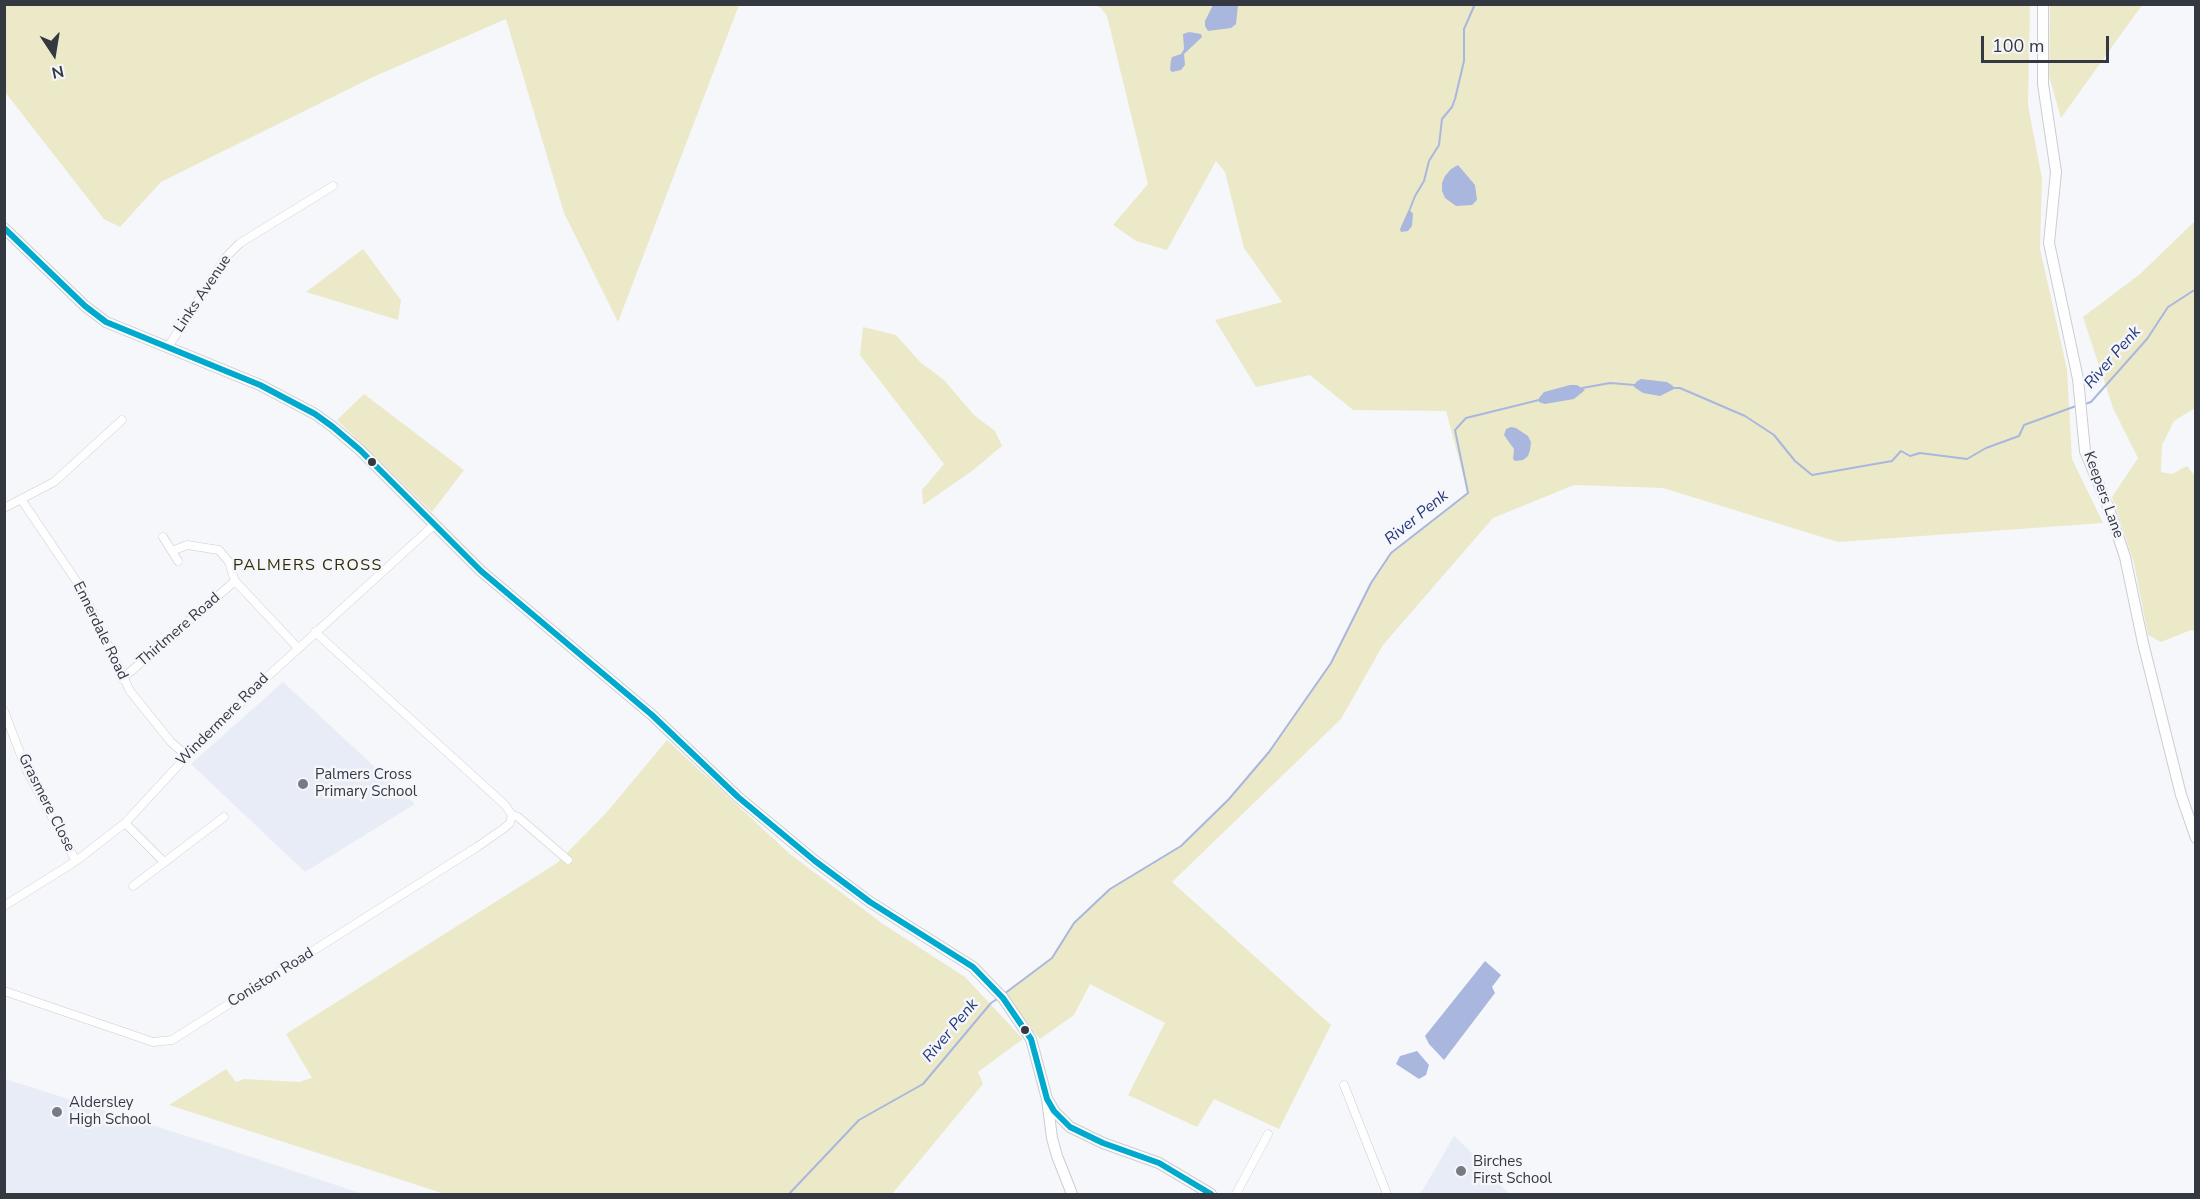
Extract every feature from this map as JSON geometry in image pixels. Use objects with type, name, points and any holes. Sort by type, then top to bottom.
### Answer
[{"type":"street","name":"Keepers Lane","points":[[2043,4],[2043,84],[2056,172],[2049,243],[2078,379],[2085,451],[2109,509],[2125,557],[2181,795],[2196,837]]},
{"type":"street","name":"Links Avenue","points":[[168,347],[226,257],[240,243],[333,186]]},
{"type":"street","points":[[4,228],[85,306],[106,322],[260,385],[315,414],[333,427],[360,450],[481,571],[652,715],[738,797],[815,861],[870,902],[973,968],[1003,999],[1031,1039],[1047,1099],[1052,1138],[1072,1194]]},
{"type":"street","points":[[4,508],[54,482],[122,420]]},
{"type":"street","name":"Ennerdale Road","points":[[21,499],[81,588],[122,679],[171,742],[187,756]]},
{"type":"street","name":"Windermere Road","points":[[4,906],[76,861],[125,823],[187,756],[298,648],[435,524]]},
{"type":"street","points":[[163,537],[178,561]]},
{"type":"street","points":[[172,551],[187,545],[219,550],[229,562],[235,581],[298,648]]},
{"type":"street","name":"Thirlmere Road","points":[[122,679],[235,581]]},
{"type":"street","points":[[315,633],[505,805],[512,815],[518,817],[568,860]]},
{"type":"street","name":"Grasmere Close","points":[[4,711],[27,771],[76,861]]},
{"type":"street","name":"Coniston Road","points":[[4,991],[153,1042],[172,1040],[477,847],[510,823],[512,815]]},
{"type":"street","points":[[133,886],[224,817]]},
{"type":"street","points":[[125,823],[163,861]]},
{"type":"street","points":[[1344,1085],[1387,1194]]},
{"type":"street","points":[[1047,1099],[1054,1111],[1070,1126],[1103,1143],[1159,1163],[1212,1194]]},
{"type":"street","points":[[1236,1194],[1268,1134]]},
{"type":"shaded area","points":[[4,5],[739,5],[618,322],[564,213],[506,19],[373,77],[161,182],[120,227],[104,219],[5,92]]},
{"type":"shaded area","points":[[1094,5],[2030,5],[2028,105],[2042,179],[2040,249],[2067,369],[2072,459],[2103,523],[1838,542],[1663,488],[1574,485],[1493,518],[1383,645],[1341,719],[1172,882],[1331,1025],[1279,1129],[1214,1099],[1197,1127],[1128,1095],[1165,1023],[1090,984],[1074,1015],[1040,1039],[1003,994],[1052,958],[1074,923],[1110,889],[1181,846],[1229,799],[1269,752],[1331,663],[1371,583],[1391,553],[1468,493],[1446,411],[1353,410],[1310,375],[1256,387],[1215,320],[1282,302],[1244,248],[1225,172],[1216,161],[1167,250],[1136,241],[1113,225],[1148,184],[1107,16],[1101,8]]},
{"type":"shaded area","points":[[2050,5],[2142,5],[2061,118],[2049,76]]},
{"type":"shaded area","points":[[2195,221],[2195,408],[2174,421],[2162,445],[2161,472],[2172,474],[2187,466],[2195,476],[2195,631],[2191,630],[2161,642],[2148,635],[2134,563],[2112,497],[2138,458],[2113,408],[2083,317],[2140,274]]},
{"type":"shaded area","points":[[363,249],[401,300],[398,320],[306,292]]},
{"type":"shaded area","points":[[863,327],[896,335],[920,362],[944,380],[974,415],[995,431],[1002,446],[972,471],[923,505],[922,490],[944,464],[860,355]]},
{"type":"shaded area","points":[[364,394],[464,470],[432,512],[337,420]]},
{"type":"shaded area","name":"Palmers Cross Primary School","points":[[283,682],[415,804],[305,872],[191,764]]},
{"type":"shaded area","points":[[667,740],[790,854],[883,924],[965,977],[1023,1039],[978,1072],[983,1084],[892,1194],[445,1194],[169,1105],[226,1069],[236,1082],[244,1079],[299,1082],[312,1078],[286,1034],[557,863],[607,812]]},
{"type":"shaded area","name":"Aldersley High School","points":[[5,1079],[215,1145],[363,1194],[5,1194]]},
{"type":"shaded area","name":"Birches First School","points":[[1454,1136],[1509,1194],[1415,1194],[1421,1193]]},
{"type":"water","points":[[1213,5],[1238,5],[1236,24],[1231,28],[1208,31],[1205,21]]},
{"type":"water","points":[[1189,32],[1201,34],[1202,37],[1184,54],[1185,65],[1181,70],[1172,72],[1170,70],[1172,57],[1181,54],[1184,49],[1183,34]]},
{"type":"water","points":[[1458,165],[1475,185],[1477,200],[1472,205],[1456,206],[1445,198],[1442,191],[1445,176]]},
{"type":"water","points":[[1409,209],[1413,214],[1412,226],[1408,231],[1401,232],[1400,229]]},
{"type":"water","points":[[1641,379],[1667,382],[1674,389],[1660,396],[1643,393],[1634,387]]},
{"type":"water","points":[[1577,385],[1585,390],[1574,399],[1545,404],[1539,402],[1544,392]]},
{"type":"water","points":[[1511,427],[1528,436],[1531,442],[1528,456],[1523,460],[1513,459],[1514,449],[1504,435],[1506,429]]},
{"type":"water","points":[[1485,961],[1501,975],[1492,987],[1495,993],[1444,1060],[1429,1044],[1425,1036]]},
{"type":"water","points":[[1417,1051],[1429,1065],[1426,1075],[1419,1079],[1396,1064],[1400,1056]]},
{"type":"waterway","points":[[1410,209],[1424,181],[1429,161],[1439,145],[1442,119],[1452,107],[1455,99],[1464,61],[1464,29],[1475,4]]},
{"type":"waterway","name":"River Penk","points":[[2085,404],[2091,402],[2147,339],[2168,307],[2196,289]]},
{"type":"waterway","name":"River Penk","points":[[1582,388],[1610,383],[1635,385]]},
{"type":"waterway","name":"River Penk","points":[[1671,388],[1680,388],[1745,416],[1774,435],[1795,461],[1812,475],[1892,461],[1901,451],[1910,456],[1920,453],[1967,459],[1986,448],[2019,436],[2024,425],[2076,406]]},
{"type":"waterway","name":"River Penk","points":[[1004,994],[1052,958],[1074,923],[1110,889],[1181,846],[1229,799],[1269,752],[1331,663],[1371,583],[1391,553],[1468,493],[1455,430],[1466,418],[1539,400]]},
{"type":"waterway","name":"River Penk","points":[[789,1194],[859,1120],[923,1084],[991,1003],[997,999]]},
{"type":"transit line","points":[[4,228],[85,306],[106,322],[260,385],[315,414],[333,427],[360,450],[481,571],[652,715],[738,797],[815,861],[870,902],[973,967],[1003,998],[1031,1039],[1047,1099],[1054,1111],[1070,1127],[1103,1143],[1159,1163],[1211,1194]]},
{"type":"place","name":"Palmers Cross Primary School","points":[[303,784]]},
{"type":"place","name":"Aldersley High School","points":[[57,1112]]},
{"type":"place","name":"Birches First School","points":[[1461,1171]]},
{"type":"district","name":"PALMERS CROSS","points":[[308,566]]}]
